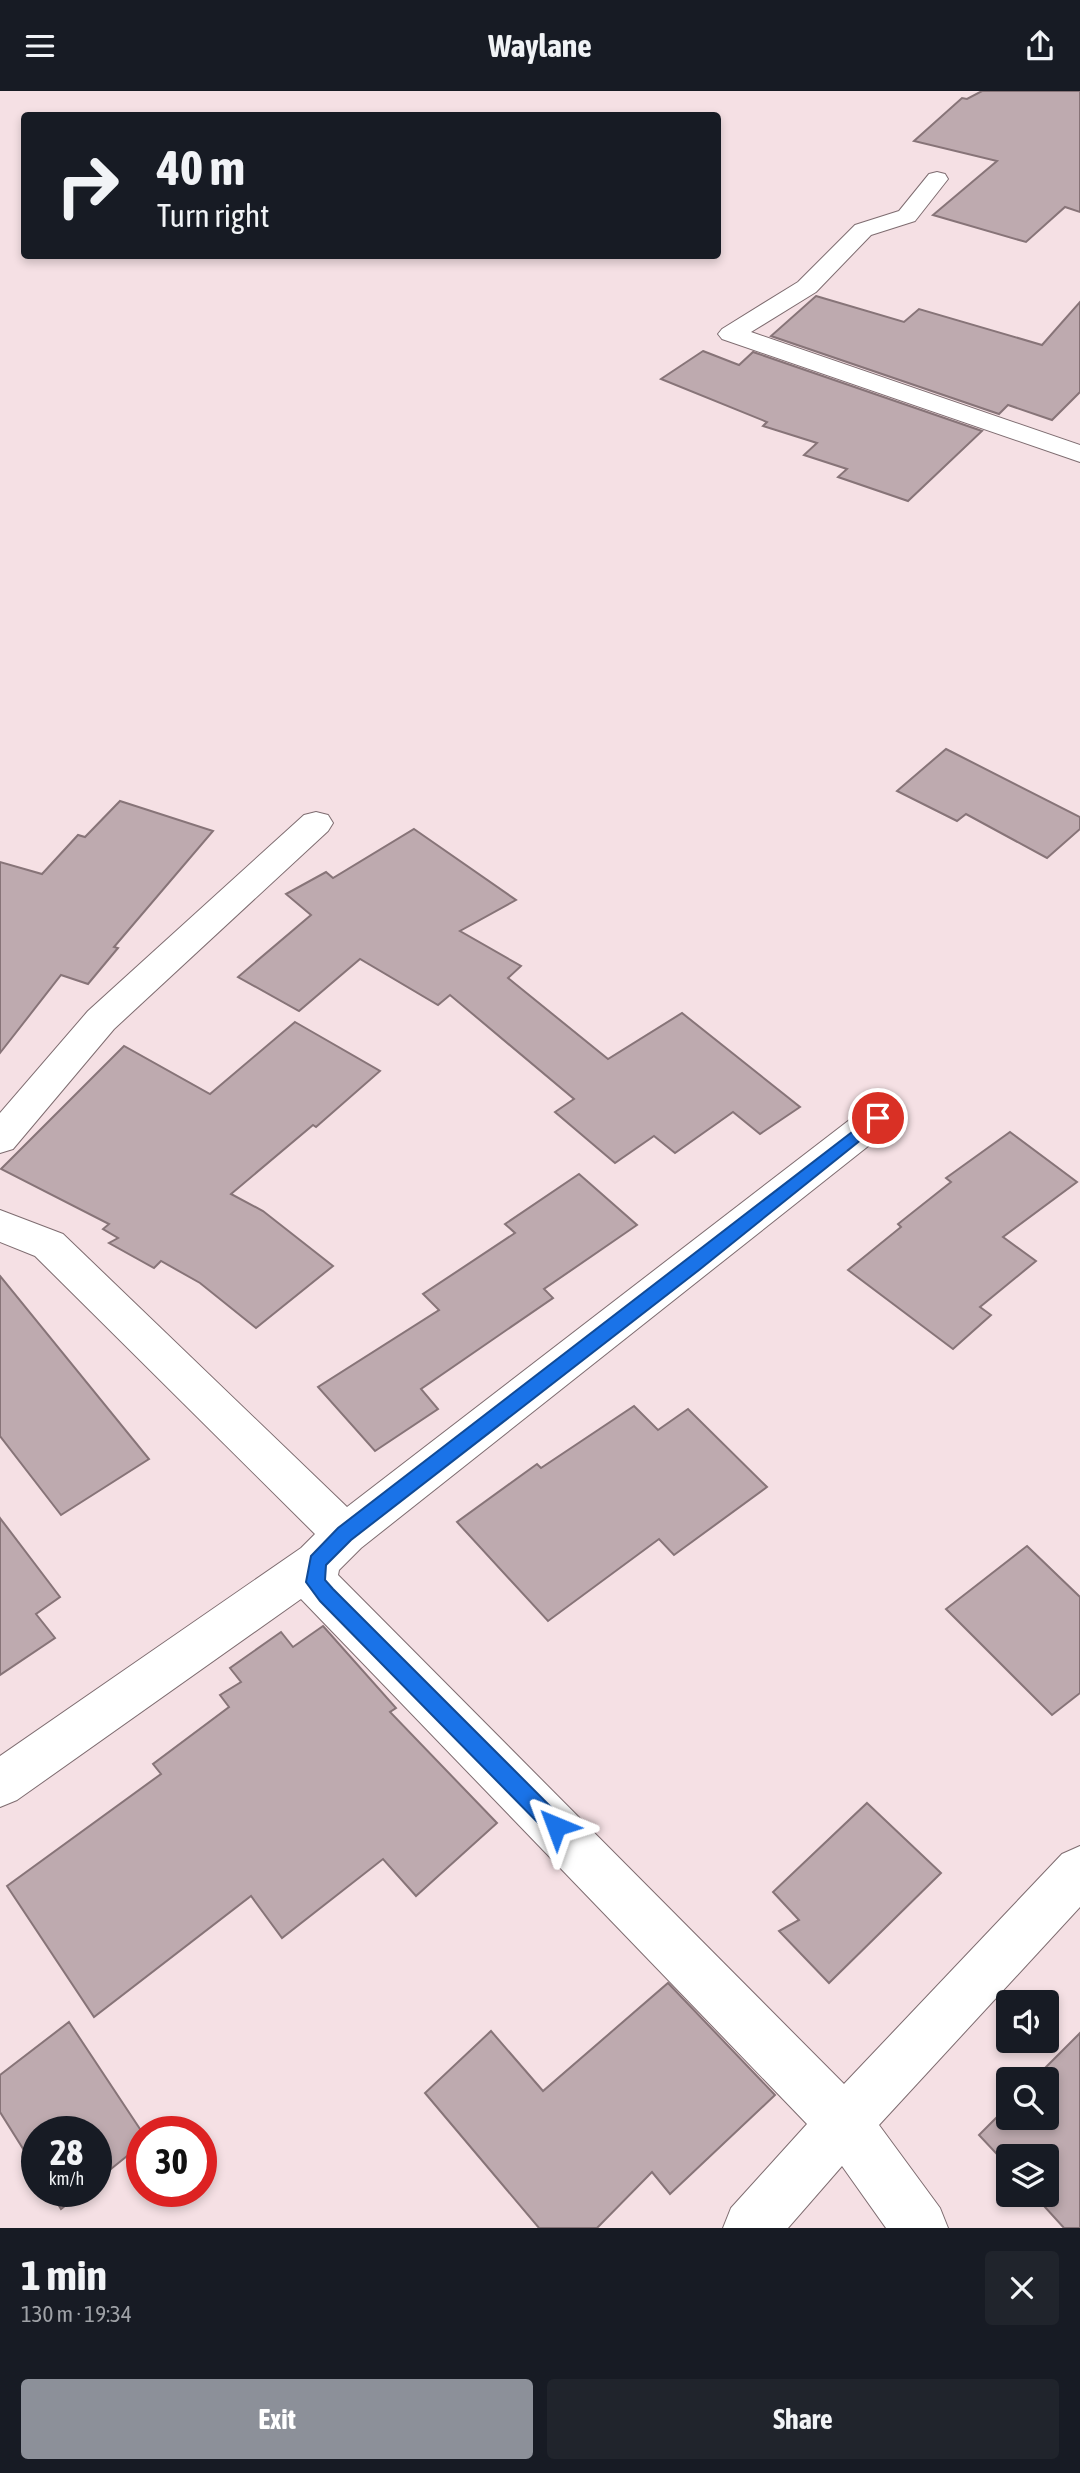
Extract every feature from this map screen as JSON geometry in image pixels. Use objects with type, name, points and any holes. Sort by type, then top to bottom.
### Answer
[{"type":"street","points":[[937,179],[907,216],[863,230],[807,287],[731,334],[1080,454]]},
{"type":"street","points":[[0,1139],[101,1020],[316,823]]},
{"type":"street","points":[[0,1784],[331,1548],[878,1118]]},
{"type":"street","points":[[0,1225],[49,1245],[331,1548]]},
{"type":"street","points":[[331,1548],[315,1582],[326,1595],[844,2123],[920,2228]]},
{"type":"street","points":[[751,2228],[844,2123],[1080,1871]]},
{"type":"building","points":[[982,91],[1080,91],[1080,212],[1065,207],[1026,242],[933,215],[997,161],[914,141],[962,98],[967,99]]},
{"type":"building","points":[[816,296],[904,322],[919,309],[1042,345],[1080,302],[1080,392],[1052,420],[1008,405],[999,414],[771,336]]},
{"type":"building","points":[[703,351],[739,365],[753,352],[982,431],[908,501],[838,477],[847,469],[804,455],[817,443],[763,426],[767,422],[661,379]]},
{"type":"building","points":[[946,749],[1080,817],[1080,829],[1047,858],[966,814],[957,821],[897,791]]},
{"type":"building","points":[[120,801],[213,831],[114,947],[118,948],[88,984],[61,975],[0,1053],[0,862],[42,874],[78,835],[85,837]]},
{"type":"building","points":[[414,829],[516,900],[460,931],[521,966],[508,978],[608,1059],[682,1013],[800,1107],[760,1134],[733,1112],[675,1153],[654,1136],[615,1163],[555,1112],[574,1099],[450,995],[438,1005],[360,959],[299,1011],[238,977],[311,915],[286,894],[326,872],[333,878]]},
{"type":"building","points":[[295,1022],[380,1071],[316,1127],[313,1125],[231,1194],[263,1211],[333,1266],[256,1328],[200,1283],[161,1261],[154,1268],[109,1243],[118,1238],[103,1229],[109,1224],[1,1169],[124,1046],[210,1094]]},
{"type":"building","points":[[1010,1132],[1077,1182],[1003,1237],[1036,1261],[980,1307],[991,1315],[953,1349],[848,1270],[901,1227],[898,1224],[951,1182],[946,1178]]},
{"type":"building","points":[[579,1174],[637,1225],[544,1289],[553,1298],[421,1389],[438,1409],[375,1451],[318,1387],[439,1310],[423,1294],[515,1233],[505,1224]]},
{"type":"building","points":[[0,1276],[149,1459],[61,1515],[0,1436]]},
{"type":"building","points":[[634,1406],[658,1430],[688,1409],[767,1487],[674,1555],[659,1539],[548,1621],[457,1522],[537,1464],[541,1468]]},
{"type":"building","points":[[0,1518],[60,1597],[36,1614],[55,1638],[0,1675]]},
{"type":"building","points":[[1027,1546],[1080,1597],[1080,1693],[1052,1715],[946,1609]]},
{"type":"building","points":[[323,1626],[396,1708],[390,1712],[497,1823],[416,1896],[383,1859],[282,1938],[251,1896],[94,2017],[7,1886],[161,1774],[153,1764],[229,1707],[220,1695],[241,1682],[230,1668],[281,1632],[293,1647]]},
{"type":"building","points":[[867,1803],[941,1873],[829,1983],[779,1931],[799,1920],[773,1892]]},
{"type":"building","points":[[668,1983],[775,2095],[670,2194],[652,2172],[597,2228],[539,2228],[425,2093],[491,2031],[543,2091]]},
{"type":"building","points":[[69,2022],[131,2116],[126,2116],[126,2157],[112,2168],[112,2116],[21,2116],[21,2145],[0,2112],[0,2075]]},
{"type":"building","points":[[1080,2033],[1080,2228],[1064,2228],[1045,2207],[1059,2207],[1059,2144],[996,2144],[996,2153],[979,2135],[996,2118],[996,2130],[1059,2130],[1059,2067],[1046,2067]]},
{"type":"route","points":[[556,1826],[326,1595],[315,1582],[317,1562],[345,1534],[878,1118]]}]
